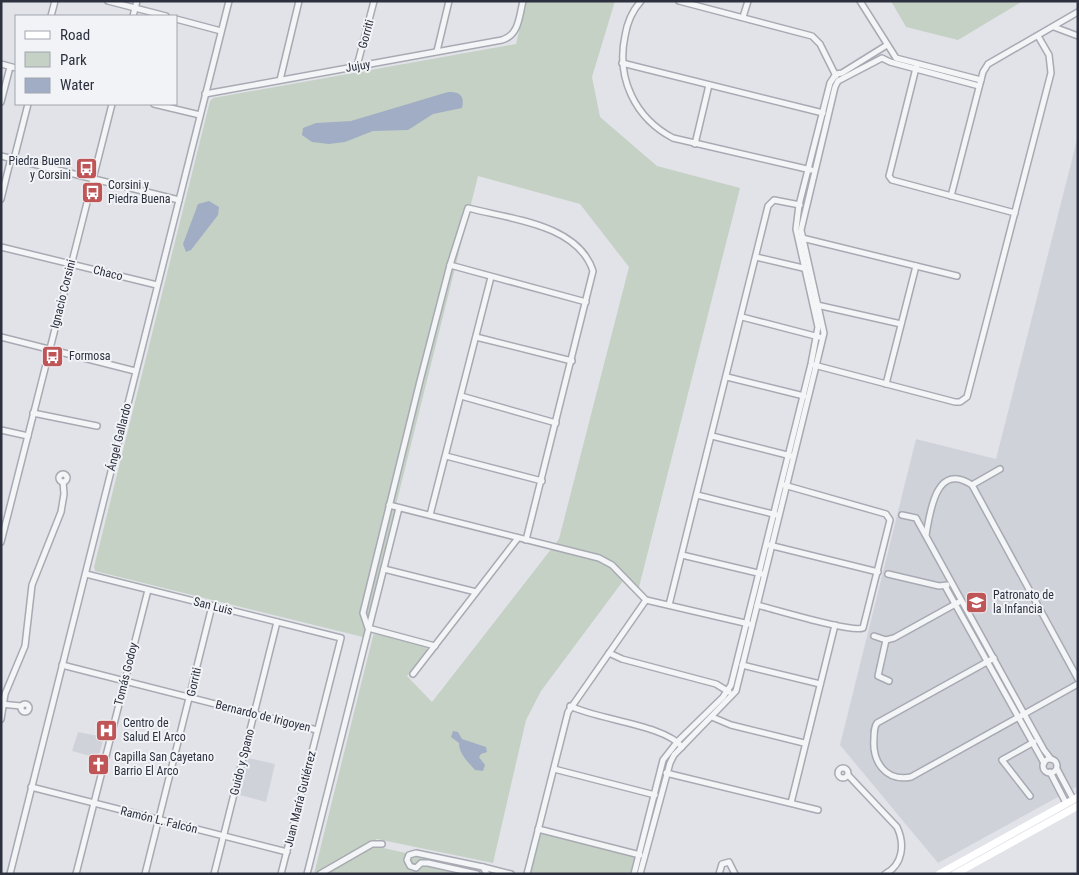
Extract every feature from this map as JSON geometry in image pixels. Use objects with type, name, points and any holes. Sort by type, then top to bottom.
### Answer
[{"type":"main road","points":[[939,874],[1074,801]]},
{"type":"main road","points":[[955,874],[1074,801]]},
{"type":"street","points":[[51,15],[55,1]]},
{"type":"street","points":[[108,1],[162,15]]},
{"type":"street","points":[[133,15],[137,1]]},
{"type":"street","name":"Ángel Gallardo","points":[[10,874],[86,574],[156,285],[229,1]]},
{"type":"street","points":[[280,80],[299,1]]},
{"type":"street","name":"Gorriti","points":[[357,66],[374,1]]},
{"type":"street","points":[[437,52],[449,1]]},
{"type":"street","name":"Jujuy","points":[[205,94],[511,37],[515,31],[523,1]]},
{"type":"street","points":[[641,1],[631,15],[626,30],[622,63],[633,101],[645,118],[673,138],[812,170]]},
{"type":"street","points":[[679,1],[812,36],[820,44],[836,74],[838,81],[812,170],[799,205],[796,229],[803,268],[820,337]]},
{"type":"street","points":[[743,17],[748,1]]},
{"type":"street","points":[[860,1],[895,57],[916,66]]},
{"type":"street","points":[[951,196],[984,72],[993,60],[1078,12]]},
{"type":"street","points":[[178,19],[221,30]]},
{"type":"street","points":[[1054,27],[1078,36]]},
{"type":"street","points":[[814,365],[956,402],[960,402],[967,397],[1052,67],[1049,55],[1038,36]]},
{"type":"street","points":[[634,874],[638,855],[657,796],[674,755],[733,695],[742,665],[749,624],[820,337],[817,305],[802,238],[805,206],[830,83],[836,74],[842,73],[887,45]]},
{"type":"street","points":[[891,63],[895,57]]},
{"type":"street","points":[[838,81],[879,58],[891,63],[916,66],[980,83]]},
{"type":"street","points":[[622,63],[823,113]]},
{"type":"street","points":[[1,64],[13,67],[1,102]]},
{"type":"street","points":[[916,66],[889,176],[892,180],[1015,213]]},
{"type":"street","points":[[695,144],[709,85]]},
{"type":"street","points":[[1,199],[28,105]]},
{"type":"street","name":"Ignacio Corsini","points":[[1,542],[4,522],[28,436],[48,349],[112,105]]},
{"type":"street","points":[[158,105],[200,115]]},
{"type":"street","points":[[1,156],[179,200]]},
{"type":"street","points":[[669,605],[768,206],[774,200],[805,206]]},
{"type":"street","points":[[435,646],[369,628],[366,625],[363,613],[450,265],[467,209],[549,229],[570,240],[591,266],[593,278],[526,540]]},
{"type":"street","points":[[802,238],[957,276]]},
{"type":"street","name":"Chaco","points":[[1,247],[156,285]]},
{"type":"street","points":[[756,257],[803,268]]},
{"type":"street","points":[[450,265],[586,302]]},
{"type":"street","points":[[886,384],[916,266]]},
{"type":"street","points":[[430,515],[491,277]]},
{"type":"street","points":[[817,305],[901,324]]},
{"type":"street","points":[[742,317],[820,337]]},
{"type":"street","points":[[1,337],[135,371]]},
{"type":"street","points":[[476,337],[572,361]]},
{"type":"street","points":[[727,377],[806,396]]},
{"type":"street","points":[[461,396],[556,423]]},
{"type":"street","points":[[33,413],[97,426]]},
{"type":"street","points":[[1,430],[28,436]]},
{"type":"street","points":[[712,436],[791,456]]},
{"type":"street","points":[[446,456],[542,481]]},
{"type":"street","points":[[972,485],[1000,469]]},
{"type":"street","points":[[926,535],[936,493],[940,486],[955,479],[972,485],[1078,680]]},
{"type":"street","points":[[1,719],[2,704],[25,646],[30,594],[61,512],[64,494],[63,482]]},
{"type":"street","points":[[757,605],[858,630],[863,628],[890,520],[888,515],[784,485]]},
{"type":"street","points":[[697,495],[776,515]]},
{"type":"street","points":[[389,505],[607,562],[646,600],[749,624]]},
{"type":"street","points":[[307,874],[399,508]]},
{"type":"street","points":[[902,515],[916,518],[930,516]]},
{"type":"street","points":[[916,518],[952,582],[959,602],[1022,715],[1051,759],[1057,762],[1056,769],[1074,801]]},
{"type":"street","points":[[413,674],[518,538]]},
{"type":"street","points":[[769,545],[878,572]]},
{"type":"street","points":[[682,554],[761,574]]},
{"type":"street","points":[[384,568],[476,592]]},
{"type":"street","name":"San Luis","points":[[86,574],[341,638]]},
{"type":"street","points":[[640,874],[657,796],[662,760],[678,741],[728,691],[749,624],[757,605],[761,574]]},
{"type":"street","points":[[888,574],[945,586],[959,602]]},
{"type":"street","points":[[945,586],[952,582]]},
{"type":"street","name":"Tomás Godoy","points":[[76,874],[148,590]]},
{"type":"street","points":[[527,874],[570,706],[646,600]]},
{"type":"street","points":[[874,636],[886,640],[894,638],[959,602]]},
{"type":"street","name":"Gorriti","points":[[145,874],[212,606]]},
{"type":"street","name":"Guido y Spano","points":[[214,874],[277,622]]},
{"type":"street","points":[[791,803],[804,743],[835,625]]},
{"type":"street","name":"Juan María Gutiérrez","points":[[281,874],[341,638]]},
{"type":"street","points":[[886,640],[878,676],[889,681]]},
{"type":"street","points":[[609,652],[622,659],[716,684],[733,695]]},
{"type":"street","points":[[991,659],[877,722],[873,748],[877,763],[882,769],[896,778],[911,778],[1078,684]]},
{"type":"street","name":"Bernardo de Irigoyen","points":[[62,665],[317,730]]},
{"type":"street","points":[[742,665],[820,684]]},
{"type":"street","points":[[2,704],[21,706]]},
{"type":"street","points":[[570,706],[592,714],[667,734],[678,741],[682,747]]},
{"type":"street","points":[[1022,715],[1044,763],[1045,770],[1050,772],[1074,801]]},
{"type":"street","points":[[712,717],[731,725],[804,743]]},
{"type":"street","points":[[1030,796],[1002,760],[1034,742]]},
{"type":"street","points":[[1044,763],[1051,759]]},
{"type":"street","points":[[554,769],[657,796]]},
{"type":"street","points":[[1050,772],[1056,769]]},
{"type":"street","points":[[666,773],[818,810]]},
{"type":"street","points":[[848,775],[897,826],[900,833],[900,857],[897,866],[885,874]]},
{"type":"street","name":"Ramón L. Falcón","points":[[31,788],[287,852]]},
{"type":"street","points":[[538,829],[645,856]]},
{"type":"street","points":[[320,874],[372,844],[382,844]]},
{"type":"street","points":[[477,874],[428,862],[413,867],[409,864],[408,856],[416,854],[511,874]]},
{"type":"street","points":[[719,874],[720,866],[729,862],[735,874]]},
{"type":"street","points":[[483,867],[487,874]]},
{"type":"shaded area","name":"Patronato de la Infancia","points":[[1078,136],[1078,786],[938,863],[840,745],[916,439],[996,459]]},
{"type":"shaded area","points":[[78,732],[104,737],[98,758],[72,751]]},
{"type":"shaded area","points":[[248,758],[275,764],[266,802],[240,795]]},
{"type":"green space","points":[[526,1],[615,1],[592,77],[600,117],[657,166],[740,188],[637,595],[623,581],[541,691],[526,720],[493,863],[377,839],[314,874],[374,632],[426,645],[427,650],[407,676],[432,702],[559,539],[629,267],[580,204],[478,176],[363,637],[95,571],[94,567],[210,101],[213,98],[516,44]]},
{"type":"green space","points":[[891,1],[1023,1],[958,40],[906,27]]},
{"type":"green space","points":[[539,832],[635,857],[631,874],[529,874]]},
{"type":"green space","points":[[374,846],[501,874],[326,874]]},
{"type":"water","points":[[448,92],[456,92],[461,95],[463,100],[462,108],[433,114],[408,130],[373,131],[345,142],[329,144],[312,142],[302,135],[303,128],[316,123],[351,121]]},
{"type":"water","points":[[209,201],[219,207],[218,215],[191,250],[186,252],[183,244],[198,204]]},
{"type":"water","points":[[453,731],[458,732],[462,739],[486,747],[487,752],[479,757],[485,765],[483,771],[475,770],[464,758],[459,743],[451,737]]},
{"type":"place","name":"Piedra Buena y Corsini","points":[[87,168]]},
{"type":"place","name":"Corsini y Piedra Buena","points":[[92,192]]},
{"type":"place","name":"Formosa","points":[[53,356]]},
{"type":"place","name":"Patronato de la Infancia","points":[[977,602]]},
{"type":"place","name":"Centro de Salud El Arco","points":[[107,730]]},
{"type":"place","name":"Capilla San Cayetano Barrio El Arco","points":[[98,764]]}]
